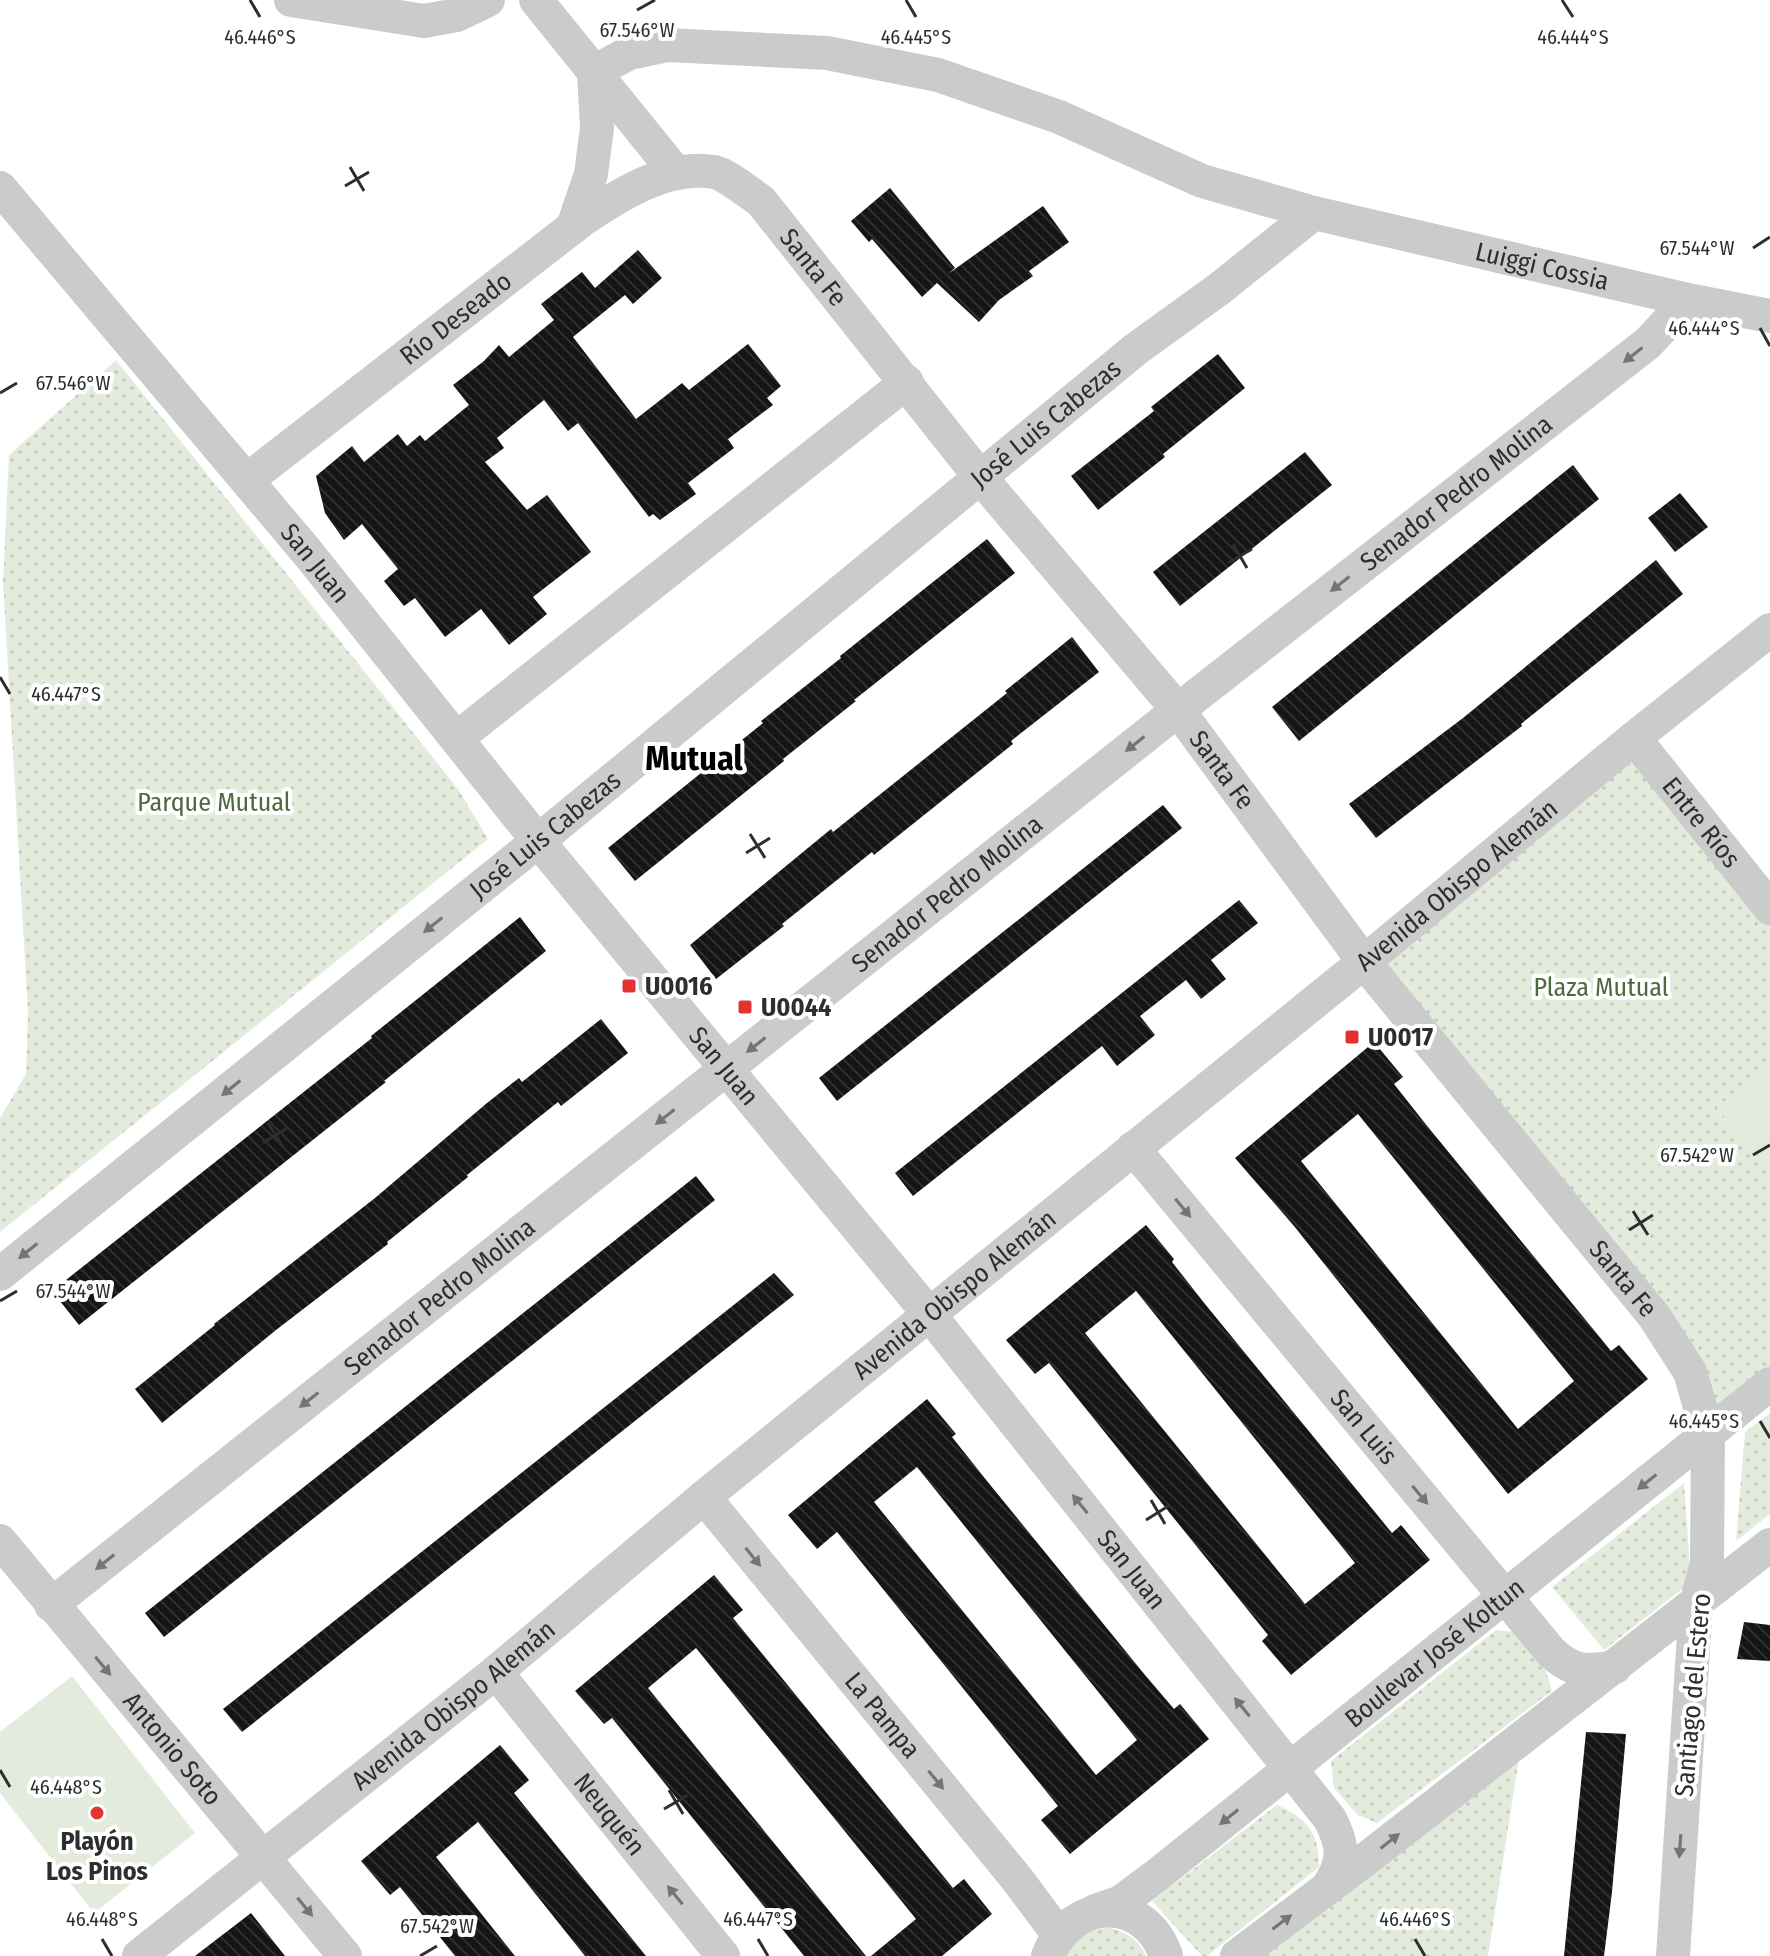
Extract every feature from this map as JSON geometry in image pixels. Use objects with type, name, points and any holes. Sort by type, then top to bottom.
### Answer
[{"type":"street","points":[[291,0],[424,21],[457,15],[488,0]]},
{"type":"street","points":[[536,0],[676,173]]},
{"type":"street","name":"Luiggi Cossia","points":[[594,72],[629,53],[667,45],[827,53],[938,75],[1059,117],[1202,181],[1314,213],[1688,300],[1770,316]]},
{"type":"street","points":[[573,227],[591,174],[597,128],[594,72]]},
{"type":"street","name":"Santa Fe","points":[[676,173],[716,172],[761,201],[980,477],[1178,710],[1364,962],[1654,1316],[1690,1372],[1708,1434]]},
{"type":"street","name":"Río Deseado","points":[[247,480],[573,227],[623,193],[676,173]]},
{"type":"street","name":"San Juan","points":[[0,188],[247,480],[538,841],[929,1314],[1330,1819],[1339,1838],[1340,1869],[1328,1887]]},
{"type":"street","name":"José Luis Cabezas","points":[[0,1274],[538,841],[1136,349],[1219,289],[1314,213]]},
{"type":"street","name":"Senador Pedro Molina","points":[[51,1605],[1178,710],[1648,343],[1688,300]]},
{"type":"street","points":[[457,738],[907,382]]},
{"type":"street","name":"Avenida Obispo Alemán","points":[[139,1956],[496,1672],[704,1497],[1770,630]]},
{"type":"street","name":"Entre Ríos","points":[[1634,738],[1770,908]]},
{"type":"street","name":"San Luis","points":[[1133,1148],[1503,1596],[1565,1666],[1581,1671],[1615,1667]]},
{"type":"street","name":"Boulevar José Koltun","points":[[1053,1945],[1069,1923],[1121,1902],[1147,1883],[1770,1384]]},
{"type":"street","name":"Santiago del Estero","points":[[1673,1956],[1696,1604],[1707,1563],[1708,1434]]},
{"type":"street","name":"La Pampa","points":[[704,1497],[1017,1879],[1053,1945]]},
{"type":"street","name":"Antonio Soto","points":[[0,1541],[345,1956]]},
{"type":"street","points":[[1237,1956],[1770,1545]]},
{"type":"street","name":"Neuquén","points":[[496,1672],[723,1956]]},
{"type":"street","points":[[1095,1911],[1111,1910],[1133,1916],[1149,1927],[1163,1944],[1166,1956]]},
{"type":"green space","name":"Parque Mutual","points":[[116,360],[458,789],[488,839],[0,1232],[0,1118],[26,1074],[28,1012],[3,582],[9,455]]},
{"type":"green space","name":"Plaza Mutual","points":[[1634,738],[1770,908],[1770,1384],[1708,1434],[1690,1372],[1364,962]]},
{"type":"green space","points":[[1770,1061],[1770,1167],[1716,1108]]},
{"type":"green space","points":[[1770,1413],[1770,1514],[1736,1541],[1745,1432]]},
{"type":"green space","points":[[1684,1483],[1691,1582],[1604,1650],[1552,1587]]},
{"type":"green space","points":[[1496,1630],[1516,1632],[1543,1661],[1552,1691],[1377,1823],[1358,1815],[1334,1788],[1331,1761]]},
{"type":"green space","name":"Playón Los Pinos","points":[[72,1676],[195,1833],[94,1913],[0,1793],[0,1732]]},
{"type":"green space","points":[[1522,1739],[1488,1956],[1237,1956]]},
{"type":"green space","points":[[1277,1805],[1296,1815],[1309,1828],[1317,1845],[1319,1867],[1207,1956],[1202,1956],[1152,1901]]},
{"type":"green space","points":[[1109,1928],[1131,1937],[1146,1956],[1065,1956],[1084,1936]]},
{"type":"building","points":[[890,188],[955,268],[948,274],[1043,206],[1069,242],[1029,271],[1033,276],[999,300],[979,322],[937,283],[922,297],[872,239],[869,242],[851,221]]},
{"type":"building","points":[[638,250],[662,278],[633,304],[625,295],[573,337],[636,419],[682,383],[689,390],[748,344],[781,386],[767,398],[773,405],[728,439],[734,448],[688,483],[696,494],[660,520],[653,514],[649,517],[578,423],[568,431],[544,400],[497,438],[504,448],[485,462],[527,510],[547,495],[591,552],[533,597],[547,614],[509,645],[481,609],[445,637],[415,598],[404,606],[384,581],[398,569],[362,524],[344,540],[325,513],[316,476],[352,446],[364,462],[398,434],[407,446],[420,435],[425,441],[469,405],[453,385],[499,345],[509,357],[554,320],[541,304],[582,272],[595,288]]},
{"type":"building","points":[[1218,354],[1245,388],[1098,510],[1071,476],[1154,411],[1151,407]]},
{"type":"building","points":[[1305,452],[1332,485],[1180,606],[1153,572]]},
{"type":"building","points":[[1573,465],[1599,499],[1299,741],[1272,707]]},
{"type":"building","points":[[1680,493],[1708,527],[1675,552],[1648,518]]},
{"type":"building","points":[[987,539],[1015,573],[854,700],[784,761],[635,881],[608,848]]},
{"type":"building","points":[[1656,560],[1683,594],[1522,726],[1376,838],[1349,804],[1463,718]]},
{"type":"building","points":[[1072,637],[1099,672],[716,979],[690,945],[831,829],[833,832],[1007,693],[1005,691]]},
{"type":"building","points":[[1163,805],[1182,828],[837,1101],[819,1078]]},
{"type":"building","points":[[1239,900],[1258,923],[1211,960],[1226,979],[1201,999],[1186,980],[1140,1016],[1155,1035],[1117,1066],[1102,1046],[913,1196],[895,1173]]},
{"type":"building","points":[[520,917],[546,951],[79,1325],[52,1291]]},
{"type":"building","points":[[601,1019],[628,1053],[561,1106],[558,1102],[388,1244],[162,1423],[135,1389],[375,1198],[487,1103],[519,1078],[522,1082]]},
{"type":"building","points":[[1374,1042],[1403,1077],[1394,1084],[1424,1122],[1611,1351],[1619,1345],[1648,1379],[1508,1494],[1294,1226],[1235,1158]],"holes":[[[1358,1114],[1574,1381],[1518,1429],[1301,1161]]]},
{"type":"building","points":[[696,1176],[715,1200],[164,1637],[145,1613]]},
{"type":"building","points":[[1146,1225],[1205,1304],[1392,1533],[1401,1525],[1430,1560],[1291,1675],[1262,1641],[1268,1635],[1049,1363],[1035,1374],[1006,1340]],"holes":[[[1136,1291],[1355,1563],[1305,1604],[1085,1333]]]},
{"type":"building","points":[[774,1273],[794,1295],[242,1732],[223,1709]]},
{"type":"building","points":[[927,1399],[956,1434],[952,1437],[1145,1675],[1174,1709],[1180,1704],[1209,1739],[1070,1854],[1041,1820],[1058,1806],[837,1532],[817,1549],[788,1515]],"holes":[[[917,1467],[1137,1740],[1096,1775],[874,1502]]]},
{"type":"building","points":[[714,1575],[743,1610],[733,1618],[953,1888],[964,1879],[992,1914],[942,1956],[871,1956],[916,1919],[696,1648],[648,1688],[866,1956],[804,1956],[612,1718],[604,1724],[575,1691]]},
{"type":"building","points":[[1744,1622],[1770,1625],[1770,1661],[1737,1659]]},
{"type":"building","points":[[1586,1732],[1626,1734],[1612,1892],[1604,1956],[1564,1956]]},
{"type":"building","points":[[500,1745],[529,1780],[514,1793],[646,1956],[585,1956],[478,1822],[436,1857],[515,1956],[455,1956],[400,1887],[390,1895],[361,1861]]},
{"type":"building","points":[[251,1913],[285,1956],[195,1956]]},
{"type":"place","name":"U0016","points":[[629,986]]},
{"type":"place","name":"U0044","points":[[745,1007]]},
{"type":"place","name":"U0017","points":[[1352,1037]]},
{"type":"place","name":"Playón Los Pinos","points":[[97,1813]]},
{"type":"district","name":"Mutual","points":[[694,758]]}]
